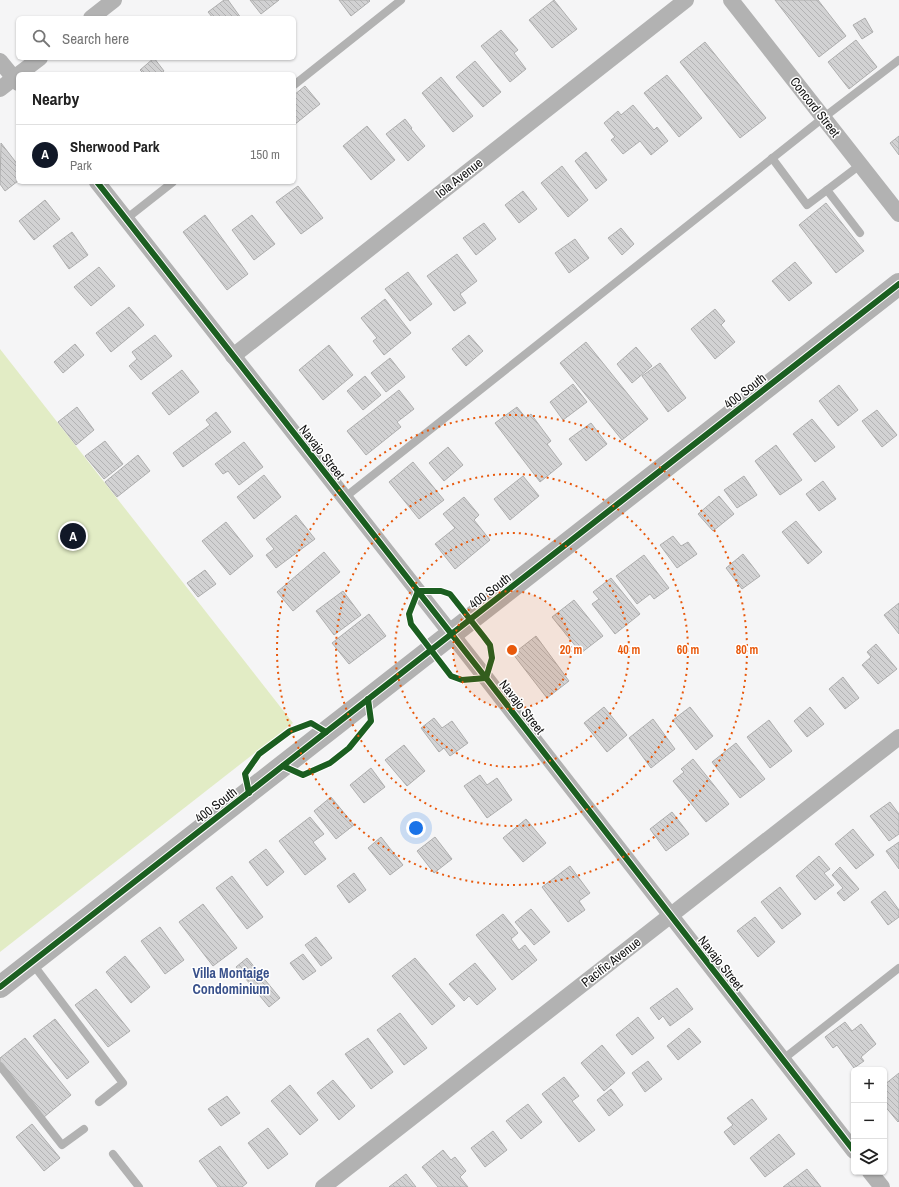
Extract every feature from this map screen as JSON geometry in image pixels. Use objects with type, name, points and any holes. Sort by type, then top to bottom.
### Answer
[{"type":"main road","name":"400 South","points":[[0,987],[899,284]]},
{"type":"street","points":[[94,16],[114,0]]},
{"type":"street","name":"Iola Avenue","points":[[233,356],[686,0]]},
{"type":"street","name":"Concord Street","points":[[731,0],[899,214]]},
{"type":"street","points":[[23,72],[38,60]]},
{"type":"street","points":[[0,61],[16,76]]},
{"type":"street","points":[[0,89],[16,78]]},
{"type":"street","name":"Navajo Street","points":[[99,184],[851,1148]]},
{"type":"street","name":"Pacific Avenue","points":[[323,1187],[899,737]]},
{"type":"street","points":[[872,1175],[882,1187]]},
{"type":"lane","points":[[296,84],[401,0]]},
{"type":"lane","points":[[344,498],[772,158],[899,60]]},
{"type":"lane","points":[[772,158],[807,205],[860,165]]},
{"type":"lane","points":[[126,220],[171,184]]},
{"type":"lane","points":[[827,190],[860,233]]},
{"type":"lane","points":[[32,963],[123,1083],[99,1102]]},
{"type":"lane","points":[[782,1060],[899,968]]},
{"type":"lane","points":[[0,1066],[62,1145],[84,1129]]},
{"type":"lane","points":[[113,1154],[139,1187]]},
{"type":"green space","points":[[0,349],[293,723],[0,952]]},
{"type":"building","points":[[224,0],[228,0],[240,16],[211,16],[208,12]]},
{"type":"building","points":[[250,0],[279,0],[261,14]]},
{"type":"building","points":[[339,0],[369,0],[370,1],[351,16]]},
{"type":"building","points":[[554,0],[577,29],[552,48],[529,20]]},
{"type":"building","points":[[775,0],[818,0],[846,36],[819,57]]},
{"type":"building","points":[[865,18],[873,32],[862,39],[853,25]]},
{"type":"building","points":[[501,30],[518,50],[514,53],[526,69],[510,82],[481,46]]},
{"type":"building","points":[[856,40],[877,67],[849,89],[828,62]]},
{"type":"building","points":[[705,42],[766,118],[740,138],[680,62]]},
{"type":"building","points":[[152,60],[156,60],[164,71],[142,72],[140,70]]},
{"type":"building","points":[[475,61],[501,92],[483,107],[456,77]]},
{"type":"building","points":[[667,75],[702,118],[679,137],[644,93]]},
{"type":"building","points":[[441,77],[473,116],[453,132],[422,93]]},
{"type":"building","points":[[305,86],[320,104],[296,123],[296,93]]},
{"type":"building","points":[[633,105],[654,130],[657,127],[668,141],[651,155],[640,141],[623,154],[611,140],[615,137],[604,123],[618,111],[621,115]]},
{"type":"building","points":[[405,119],[425,146],[408,161],[386,134]]},
{"type":"building","points":[[367,126],[395,160],[371,180],[343,146]]},
{"type":"building","points":[[899,136],[899,155],[890,143]]},
{"type":"building","points":[[1,143],[16,162],[16,183],[5,191],[0,184]]},
{"type":"building","points":[[586,152],[607,180],[596,189],[575,161]]},
{"type":"building","points":[[562,166],[588,200],[568,217],[541,183]]},
{"type":"building","points":[[298,186],[323,218],[301,234],[276,202]]},
{"type":"building","points":[[523,191],[537,209],[519,223],[505,205]]},
{"type":"building","points":[[45,200],[60,219],[34,240],[19,221]]},
{"type":"building","points":[[826,203],[864,251],[836,273],[799,225]]},
{"type":"building","points":[[205,215],[248,274],[227,290],[183,232]]},
{"type":"building","points":[[252,215],[275,244],[254,260],[232,230]]},
{"type":"building","points":[[484,223],[496,239],[476,255],[463,238]]},
{"type":"building","points":[[621,228],[634,244],[622,255],[608,238]]},
{"type":"building","points":[[72,232],[88,255],[69,269],[53,246]]},
{"type":"building","points":[[575,239],[589,258],[569,273],[555,253]]},
{"type":"building","points":[[457,254],[477,281],[460,294],[466,303],[454,311],[427,276]]},
{"type":"building","points":[[795,262],[812,283],[789,301],[772,281]]},
{"type":"building","points":[[99,267],[115,286],[91,306],[74,287]]},
{"type":"building","points":[[408,272],[432,304],[410,321],[385,289]]},
{"type":"building","points":[[385,299],[411,333],[384,355],[373,341],[377,338],[361,318]]},
{"type":"building","points":[[129,307],[144,325],[111,352],[96,333]]},
{"type":"building","points":[[715,309],[725,321],[721,325],[735,342],[715,359],[691,329]]},
{"type":"building","points":[[155,335],[172,356],[141,380],[129,366],[137,359],[132,352]]},
{"type":"building","points":[[469,335],[483,351],[466,366],[452,349]]},
{"type":"building","points":[[586,342],[648,419],[622,440],[560,363]]},
{"type":"building","points":[[75,344],[84,355],[63,373],[54,362]]},
{"type":"building","points":[[329,345],[353,375],[323,400],[299,370]]},
{"type":"building","points":[[636,347],[652,366],[632,383],[617,364]]},
{"type":"building","points":[[390,358],[405,377],[386,392],[371,373]]},
{"type":"building","points":[[660,363],[686,398],[668,412],[642,376]]},
{"type":"building","points":[[182,370],[199,392],[169,415],[152,393]]},
{"type":"building","points":[[365,376],[381,395],[363,410],[347,391]]},
{"type":"building","points":[[573,384],[587,402],[563,420],[550,402]]},
{"type":"building","points":[[839,385],[858,410],[838,426],[819,401]]},
{"type":"building","points":[[399,390],[414,409],[397,422],[401,427],[366,455],[347,431]]},
{"type":"building","points":[[77,407],[94,430],[76,445],[58,422]]},
{"type":"building","points":[[517,407],[526,418],[531,414],[551,441],[547,444],[562,464],[540,482],[495,423]]},
{"type":"building","points":[[877,410],[897,435],[882,447],[862,421]]},
{"type":"building","points":[[216,412],[231,432],[183,467],[173,453],[210,425],[206,420]]},
{"type":"building","points":[[812,419],[835,447],[815,462],[793,434]]},
{"type":"building","points":[[591,423],[607,444],[586,461],[569,439]]},
{"type":"building","points":[[105,441],[123,464],[104,479],[85,456]]},
{"type":"building","points":[[244,442],[263,467],[239,485],[228,471],[223,474],[215,464]]},
{"type":"building","points":[[776,445],[802,480],[780,495],[755,461]]},
{"type":"building","points":[[448,447],[463,465],[444,481],[429,463]]},
{"type":"building","points":[[138,455],[150,471],[117,497],[105,482]]},
{"type":"building","points":[[413,462],[444,500],[419,519],[389,482]]},
{"type":"building","points":[[264,475],[281,497],[254,519],[237,497]]},
{"type":"building","points":[[523,476],[539,496],[510,520],[494,499]]},
{"type":"building","points":[[744,476],[757,495],[737,508],[724,490]]},
{"type":"building","points":[[823,481],[836,499],[819,511],[806,494]]},
{"type":"building","points":[[719,496],[734,514],[713,531],[698,514]]},
{"type":"building","points":[[464,497],[479,515],[474,520],[490,540],[455,569],[435,544],[455,528],[443,514]]},
{"type":"building","points":[[296,515],[315,539],[276,568],[266,555],[274,549],[266,539]]},
{"type":"building","points":[[796,521],[822,552],[808,564],[782,532]]},
{"type":"building","points":[[226,522],[253,556],[230,575],[202,541]]},
{"type":"building","points":[[673,536],[681,546],[688,542],[697,554],[677,568],[660,545]]},
{"type":"building","points":[[324,552],[340,572],[293,611],[277,592]]},
{"type":"building","points":[[743,554],[760,576],[742,589],[726,568]]},
{"type":"building","points":[[644,555],[669,588],[654,599],[650,594],[637,604],[616,576]]},
{"type":"building","points":[[205,570],[216,584],[198,597],[187,583]]},
{"type":"building","points":[[611,578],[640,614],[615,634],[592,604],[599,599],[593,592]]},
{"type":"building","points":[[343,591],[361,615],[334,635],[316,611]]},
{"type":"building","points":[[574,600],[603,636],[581,653],[552,617]]},
{"type":"building","points":[[899,603],[899,634],[884,615]]},
{"type":"building","points":[[369,614],[386,636],[349,664],[332,643]]},
{"type":"building","points":[[536,636],[569,681],[547,698],[513,654]]},
{"type":"building","points":[[876,644],[897,669],[878,684],[862,665],[871,657],[867,652]]},
{"type":"building","points":[[843,677],[859,698],[845,709],[829,689]]},
{"type":"building","points":[[604,707],[627,735],[607,752],[584,723]]},
{"type":"building","points":[[690,707],[713,736],[696,750],[673,720]]},
{"type":"building","points":[[810,707],[824,724],[807,737],[794,721]]},
{"type":"building","points":[[434,718],[442,728],[452,721],[468,743],[450,756],[444,748],[439,752],[421,728]]},
{"type":"building","points":[[653,719],[675,749],[651,768],[629,738]]},
{"type":"building","points":[[769,720],[792,751],[770,768],[747,737]]},
{"type":"building","points":[[736,743],[765,779],[740,798],[712,762]]},
{"type":"building","points":[[404,745],[425,771],[407,786],[385,760]]},
{"type":"building","points":[[693,759],[729,804],[706,822],[673,781],[684,772],[681,769]]},
{"type":"building","points":[[371,768],[385,787],[364,803],[350,785]]},
{"type":"building","points":[[480,775],[487,785],[497,778],[512,800],[487,818],[464,786]]},
{"type":"building","points":[[331,797],[354,825],[336,839],[314,811]]},
{"type":"building","points":[[890,802],[899,814],[899,834],[889,841],[870,816]]},
{"type":"building","points":[[672,812],[689,834],[666,851],[650,829]]},
{"type":"building","points":[[310,817],[324,834],[313,842],[326,859],[305,875],[279,841]]},
{"type":"building","points":[[526,819],[546,843],[523,862],[503,838]]},
{"type":"building","points":[[853,829],[874,855],[856,869],[835,844]]},
{"type":"building","points":[[381,837],[403,865],[390,875],[368,848]]},
{"type":"building","points":[[435,837],[452,859],[434,873],[417,851]]},
{"type":"building","points":[[899,842],[899,869],[886,851]]},
{"type":"building","points":[[266,849],[284,872],[267,886],[249,862]]},
{"type":"building","points":[[819,856],[830,869],[824,873],[834,885],[815,900],[796,876]]},
{"type":"building","points":[[570,866],[590,893],[579,901],[585,910],[568,922],[542,887]]},
{"type":"building","points":[[840,867],[859,889],[844,901],[837,893],[843,888],[832,875]]},
{"type":"building","points":[[354,873],[366,890],[349,903],[337,886]]},
{"type":"building","points":[[232,876],[263,917],[247,929],[216,888]]},
{"type":"building","points":[[780,887],[801,914],[782,929],[761,902]]},
{"type":"building","points":[[885,891],[899,910],[899,917],[888,925],[871,902]]},
{"type":"building","points":[[203,904],[237,948],[213,966],[179,922]]},
{"type":"building","points":[[531,909],[550,932],[534,945],[515,922]]},
{"type":"building","points":[[503,914],[518,933],[511,939],[519,950],[525,945],[537,960],[512,980],[476,935]]},
{"type":"building","points":[[755,917],[775,942],[758,957],[737,931]]},
{"type":"building","points":[[160,927],[184,960],[165,974],[141,941]]},
{"type":"building","points":[[316,937],[332,958],[321,966],[305,945]]},
{"type":"building","points":[[303,954],[316,971],[303,980],[290,963]]},
{"type":"building","points":[[125,956],[150,987],[131,1003],[106,972]]},
{"type":"building","points":[[247,958],[280,998],[269,1007],[236,967]]},
{"type":"building","points":[[415,958],[455,1006],[432,1025],[392,976]]},
{"type":"building","points":[[475,963],[496,989],[477,1005],[469,996],[464,1001],[449,984]]},
{"type":"building","points":[[677,988],[693,1009],[670,1026],[663,1016],[659,1020],[650,1008]]},
{"type":"building","points":[[96,989],[130,1031],[108,1047],[75,1005]]},
{"type":"building","points":[[400,1013],[427,1048],[404,1065],[377,1030]]},
{"type":"building","points":[[638,1017],[654,1038],[632,1055],[616,1035]]},
{"type":"building","points":[[55,1019],[89,1062],[67,1079],[33,1036]]},
{"type":"building","points":[[845,1022],[852,1031],[861,1024],[876,1044],[861,1057],[864,1061],[853,1067],[837,1045],[833,1048],[825,1037]]},
{"type":"building","points":[[689,1028],[701,1042],[678,1060],[667,1046]]},
{"type":"building","points":[[25,1038],[71,1095],[44,1117],[0,1062],[0,1058]]},
{"type":"building","points":[[368,1038],[393,1072],[371,1089],[345,1054]]},
{"type":"building","points":[[602,1045],[625,1073],[604,1091],[581,1063]]},
{"type":"building","points":[[648,1061],[662,1079],[645,1092],[632,1073]]},
{"type":"building","points":[[899,1073],[898,1122],[887,1109],[887,1083]]},
{"type":"building","points":[[564,1077],[579,1096],[572,1101],[595,1130],[579,1142],[542,1094]]},
{"type":"building","points":[[333,1080],[355,1106],[339,1120],[317,1093]]},
{"type":"building","points":[[290,1085],[318,1120],[300,1135],[271,1101]]},
{"type":"building","points":[[611,1089],[623,1105],[609,1116],[597,1100]]},
{"type":"building","points":[[227,1096],[240,1113],[221,1126],[208,1109]]},
{"type":"building","points":[[752,1099],[767,1119],[734,1145],[724,1132],[733,1125],[727,1118]]},
{"type":"building","points":[[528,1104],[542,1122],[521,1139],[506,1121]]},
{"type":"building","points":[[32,1124],[60,1158],[44,1171],[16,1137]]},
{"type":"building","points":[[268,1128],[288,1154],[268,1169],[248,1143]]},
{"type":"building","points":[[493,1131],[507,1150],[485,1167],[471,1148]]},
{"type":"building","points":[[779,1134],[795,1154],[765,1177],[750,1158]]},
{"type":"building","points":[[220,1146],[247,1183],[242,1187],[218,1187],[199,1161]]},
{"type":"building","points":[[443,1150],[451,1160],[455,1157],[466,1171],[460,1177],[468,1187],[438,1187],[422,1167]]},
{"type":"building","points":[[807,1169],[821,1187],[783,1187]]},
{"type":"building","points":[[406,1174],[416,1187],[389,1187]]},
{"type":"cycle path","points":[[99,184],[851,1147]]},
{"type":"cycle path","points":[[0,987],[899,284]]},
{"type":"cycle path","points":[[418,591],[441,591],[450,594],[484,637],[490,645],[492,658],[486,678],[462,680],[451,676],[411,624],[409,614],[418,591]]},
{"type":"cycle path","points":[[283,766],[303,775],[330,763],[349,748],[371,721],[368,699]]},
{"type":"cycle path","points":[[249,793],[245,774],[259,754],[290,731],[311,723],[326,732]]},
{"type":"place","name":"Sherwood Park","points":[[73,536]]},
{"type":"district","name":"Villa Montaige Condominium","points":[[231,982]]}]
